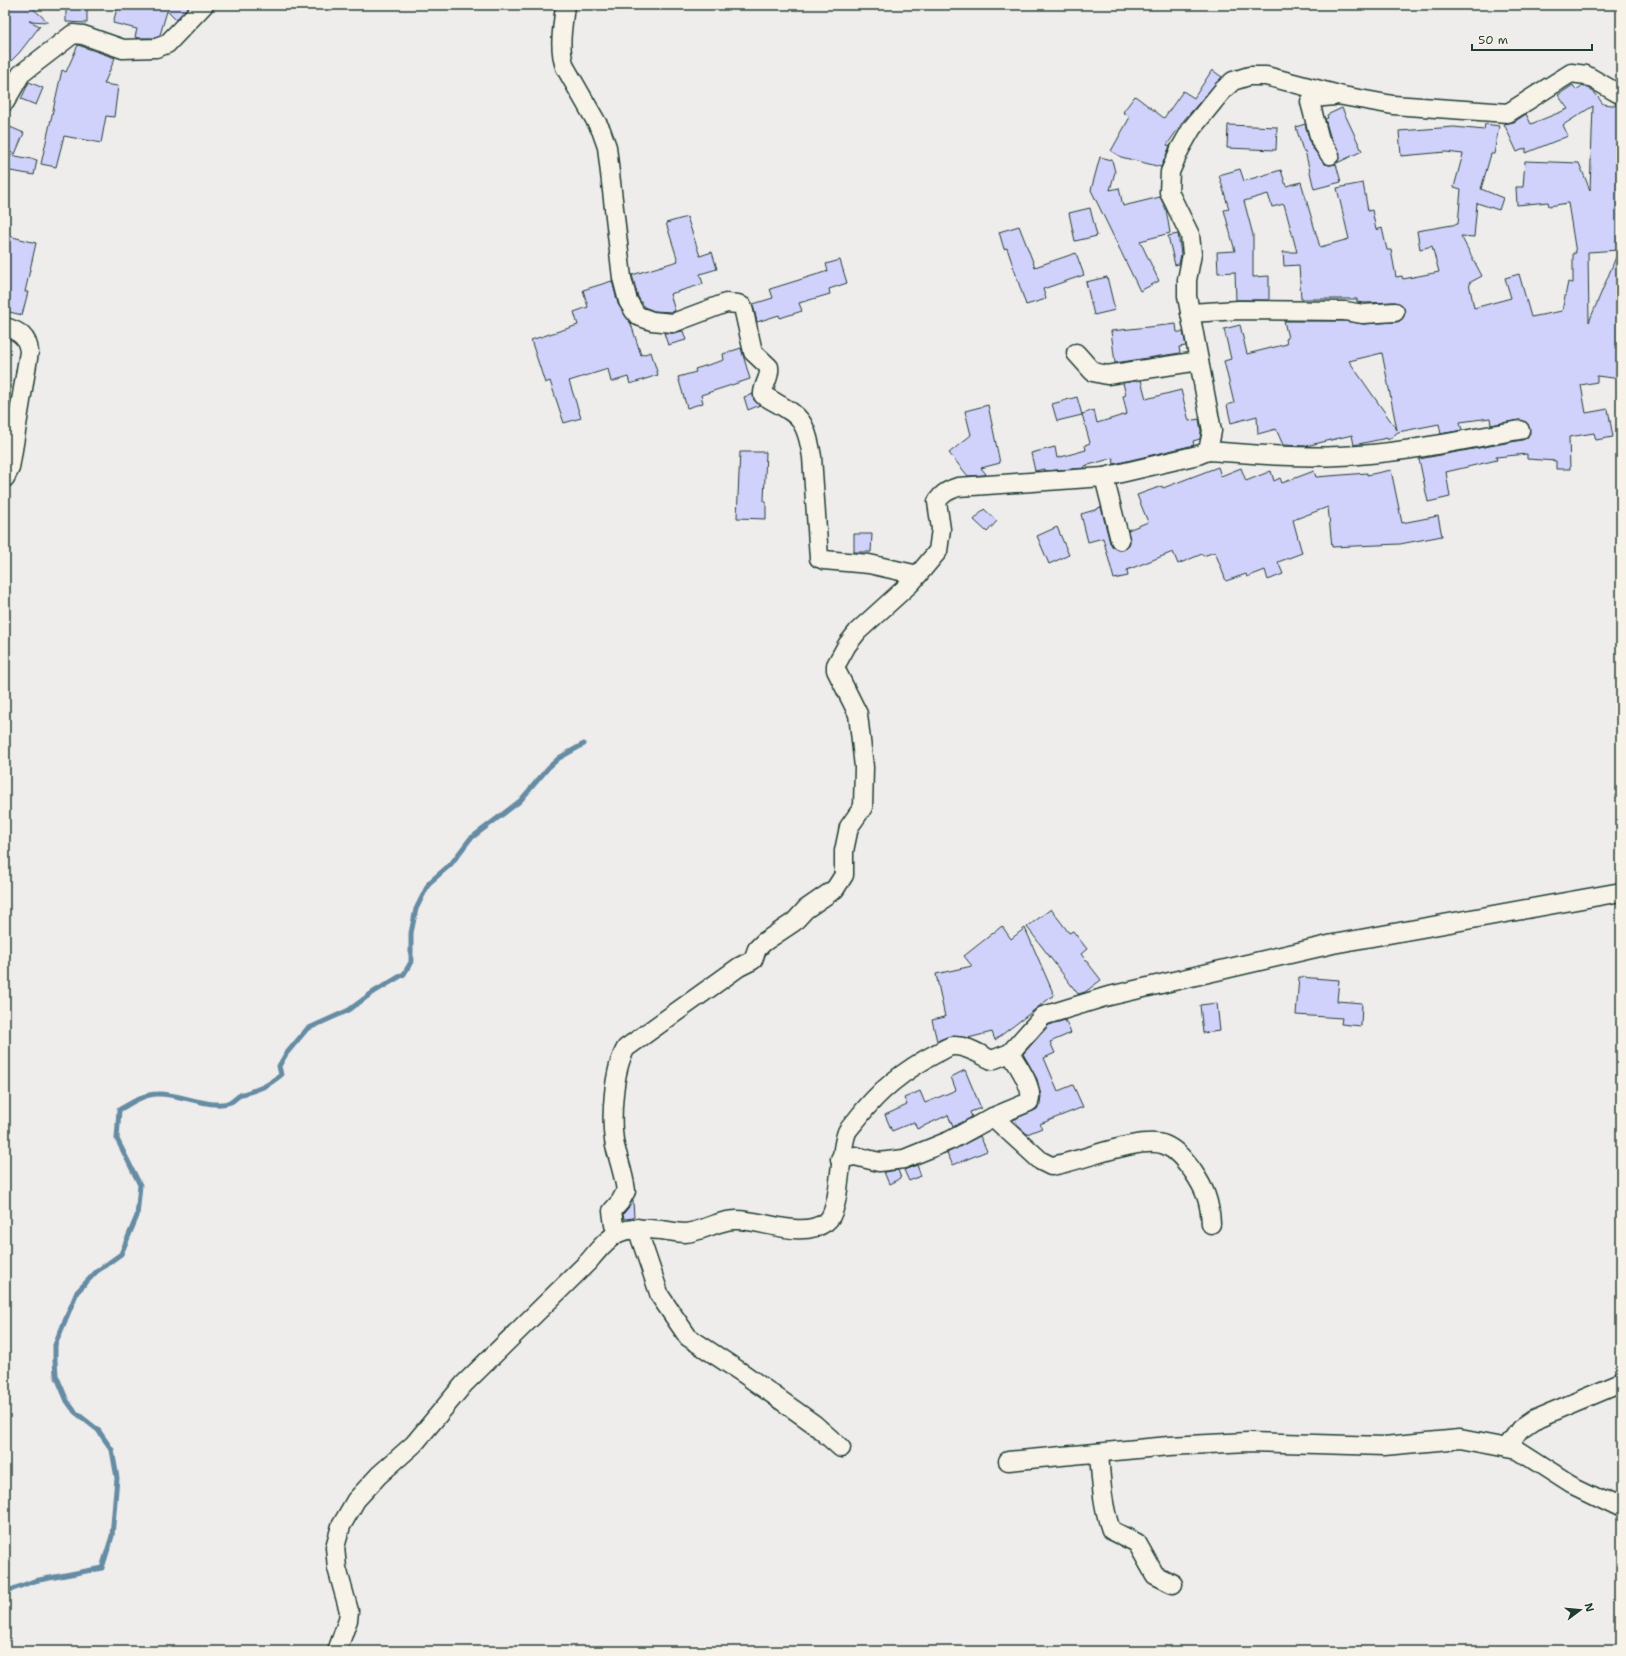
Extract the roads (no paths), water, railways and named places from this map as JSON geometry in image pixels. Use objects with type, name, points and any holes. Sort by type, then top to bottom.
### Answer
[{"type":"street","points":[[7,95],[21,74],[73,34],[83,35],[124,49],[156,48],[167,44],[204,5]]},
{"type":"street","points":[[565,5],[560,48],[564,67],[601,130],[607,147],[622,278],[628,301],[634,311],[638,316],[652,321],[674,323],[726,303],[738,304],[743,307],[752,352],[769,368],[763,395],[788,408],[796,415],[804,425],[810,441],[818,558],[884,567],[915,579]]},
{"type":"street","points":[[1208,451],[1212,431],[1187,296],[1187,280],[1192,254],[1190,235],[1169,192],[1170,172],[1180,149],[1192,128],[1223,90],[1233,81],[1249,76],[1266,76],[1343,96],[1393,105],[1508,113],[1571,73],[1586,76],[1621,95]]},
{"type":"street","points":[[1330,155],[1320,140],[1310,102],[1313,98],[1343,96]]},
{"type":"street","points":[[1190,313],[1239,310],[1344,311],[1363,314],[1395,312]]},
{"type":"street","points":[[5,327],[22,335],[28,343],[29,352],[10,468],[5,478]]},
{"type":"street","points":[[1076,353],[1092,372],[1107,375],[1199,361]]},
{"type":"street","points":[[620,1232],[614,1225],[612,1211],[620,1202],[626,1191],[615,1144],[615,1077],[619,1060],[626,1048],[739,967],[753,960],[757,949],[764,942],[794,922],[806,909],[835,889],[844,875],[844,851],[849,827],[863,807],[864,767],[858,714],[836,670],[836,665],[847,645],[858,631],[898,596],[915,579],[938,551],[941,529],[937,502],[941,496],[949,490],[958,487],[1104,476],[1198,455],[1208,451],[1294,456],[1340,456],[1388,451],[1520,430]]},
{"type":"street","points":[[1104,476],[1120,540]]},
{"type":"street","points":[[336,1651],[348,1620],[349,1611],[337,1568],[335,1546],[341,1526],[356,1500],[379,1475],[414,1444],[464,1384],[589,1261],[603,1244],[620,1232],[637,1228],[686,1233],[735,1220],[792,1230],[818,1226],[828,1221],[836,1207],[840,1159],[848,1132],[866,1107],[894,1080],[930,1057],[952,1046],[965,1047],[992,1060],[1010,1053],[1043,1016],[1105,997],[1334,944],[1621,892]]},
{"type":"street","points":[[840,1159],[855,1156],[879,1162],[904,1159],[951,1140],[993,1117],[1030,1102],[1031,1098],[1025,1078],[1010,1053]]},
{"type":"street","points":[[993,1117],[1041,1161],[1051,1166],[1128,1146],[1147,1144],[1165,1145],[1182,1158],[1204,1191],[1210,1205],[1211,1224]]},
{"type":"street","points":[[637,1228],[660,1296],[688,1337],[744,1374],[814,1424],[840,1448]]},
{"type":"street","points":[[1507,1447],[1520,1429],[1533,1420],[1621,1383]]},
{"type":"street","points":[[1008,1461],[1169,1446],[1248,1442],[1384,1446],[1460,1439],[1518,1450],[1571,1484],[1621,1508]]},
{"type":"street","points":[[1099,1452],[1106,1518],[1111,1530],[1137,1543],[1155,1575],[1173,1584]]},
{"type":"waterway","points":[[5,1592],[34,1581],[102,1568],[112,1536],[117,1478],[112,1450],[98,1430],[75,1412],[67,1401],[56,1375],[55,1345],[77,1292],[96,1272],[121,1254],[137,1216],[140,1185],[117,1139],[119,1110],[143,1097],[153,1094],[166,1094],[205,1103],[223,1104],[231,1102],[238,1096],[264,1087],[281,1075],[279,1066],[286,1054],[307,1029],[349,1010],[372,993],[404,974],[411,962],[411,933],[416,909],[429,883],[451,864],[470,839],[520,801],[548,768],[559,758],[584,744]]}]
